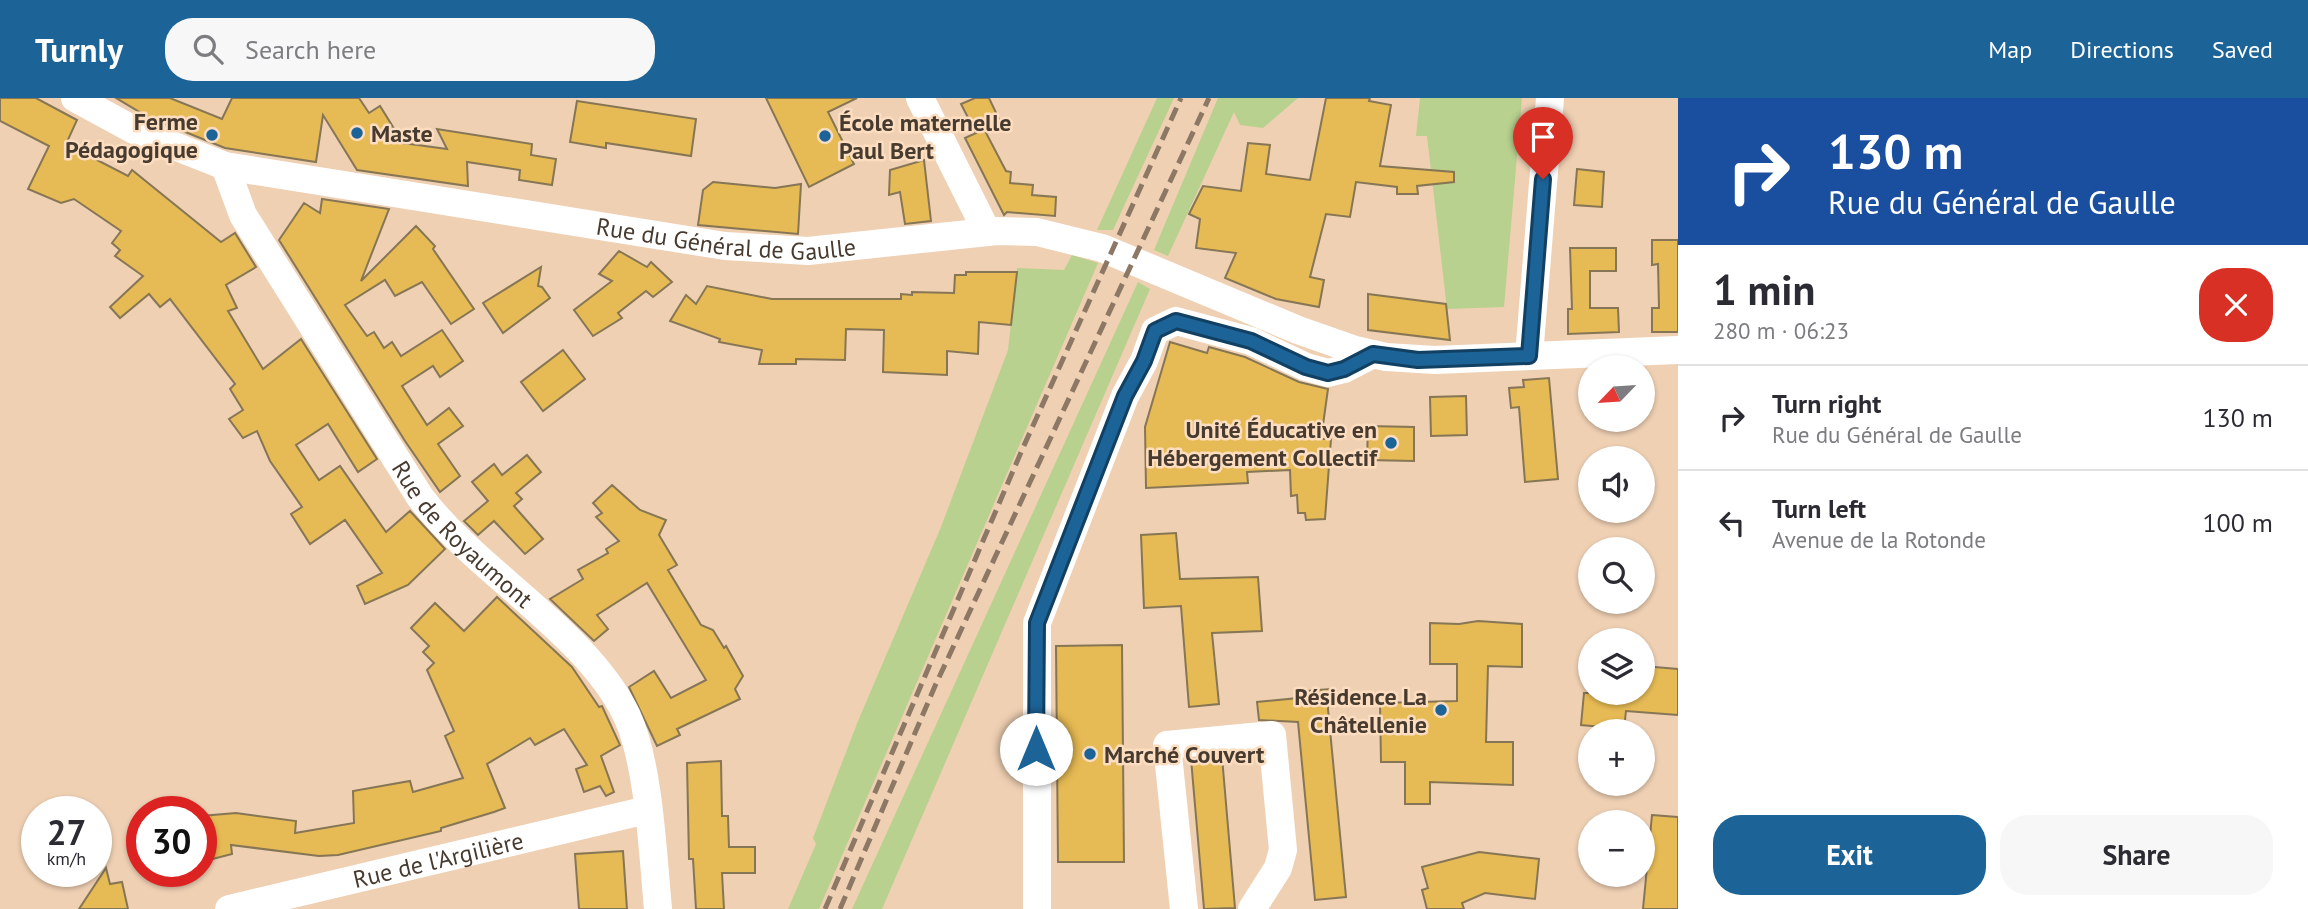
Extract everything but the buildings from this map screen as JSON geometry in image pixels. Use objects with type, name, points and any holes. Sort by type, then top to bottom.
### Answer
[{"type":"street","name":"Rue du Général de Gaulle","points":[[75,98],[134,130],[225,166],[769,251],[823,251],[987,232],[1037,232],[1102,248],[1298,330],[1373,354],[1418,360],[1678,349]]},
{"type":"street","points":[[920,98],[987,232]]},
{"type":"street","points":[[1529,356],[1550,98]]},
{"type":"street","name":"Rue de Royaumont","points":[[225,166],[243,215],[420,497],[455,538],[576,649],[614,694],[636,741],[648,810],[658,909]]},
{"type":"street","points":[[1037,909],[1037,623],[1130,386],[1144,361],[1155,331],[1176,321],[1251,341],[1306,367],[1328,373],[1344,369],[1373,354]]},
{"type":"street","points":[[1184,909],[1167,745],[1272,735],[1283,850],[1278,868],[1252,909]]},
{"type":"street","name":"Rue de l'Argilière","points":[[229,909],[648,810]]},
{"type":"green space","points":[[1157,98],[1174,98],[1113,230],[1097,230]]},
{"type":"green space","points":[[1218,98],[1298,98],[1263,128],[1240,125],[1234,112],[1168,256],[1154,250]]},
{"type":"green space","points":[[1420,98],[1522,98],[1504,307],[1447,309],[1427,136],[1416,136]]},
{"type":"green space","points":[[1072,255],[1098,263],[819,909],[788,909],[816,844],[813,838],[858,721],[941,527],[1008,350],[1017,268],[1064,270]]},
{"type":"green space","points":[[1138,282],[1150,289],[882,909],[852,909]]},
{"type":"railway","points":[[825,909],[1022,450],[1181,98]]},
{"type":"railway","points":[[840,909],[935,686],[1209,98]]},
{"type":"place","name":"Maste","points":[[357,133]]},
{"type":"place","name":"Ferme Pédagogique","points":[[212,135]]},
{"type":"place","name":"École maternelle Paul Bert","points":[[825,136]]},
{"type":"place","name":"Unité Éducative en Hébergement Collectif","points":[[1391,443]]},
{"type":"place","name":"Résidence La Châtellenie","points":[[1441,710]]},
{"type":"place","name":"Marché Couvert","points":[[1090,754]]},
{"type":"route","points":[[1036,749],[1037,623],[1125,396],[1144,361],[1155,331],[1176,321],[1251,341],[1318,372],[1328,373],[1344,369],[1373,354],[1418,360],[1529,356],[1543,179]]}]
